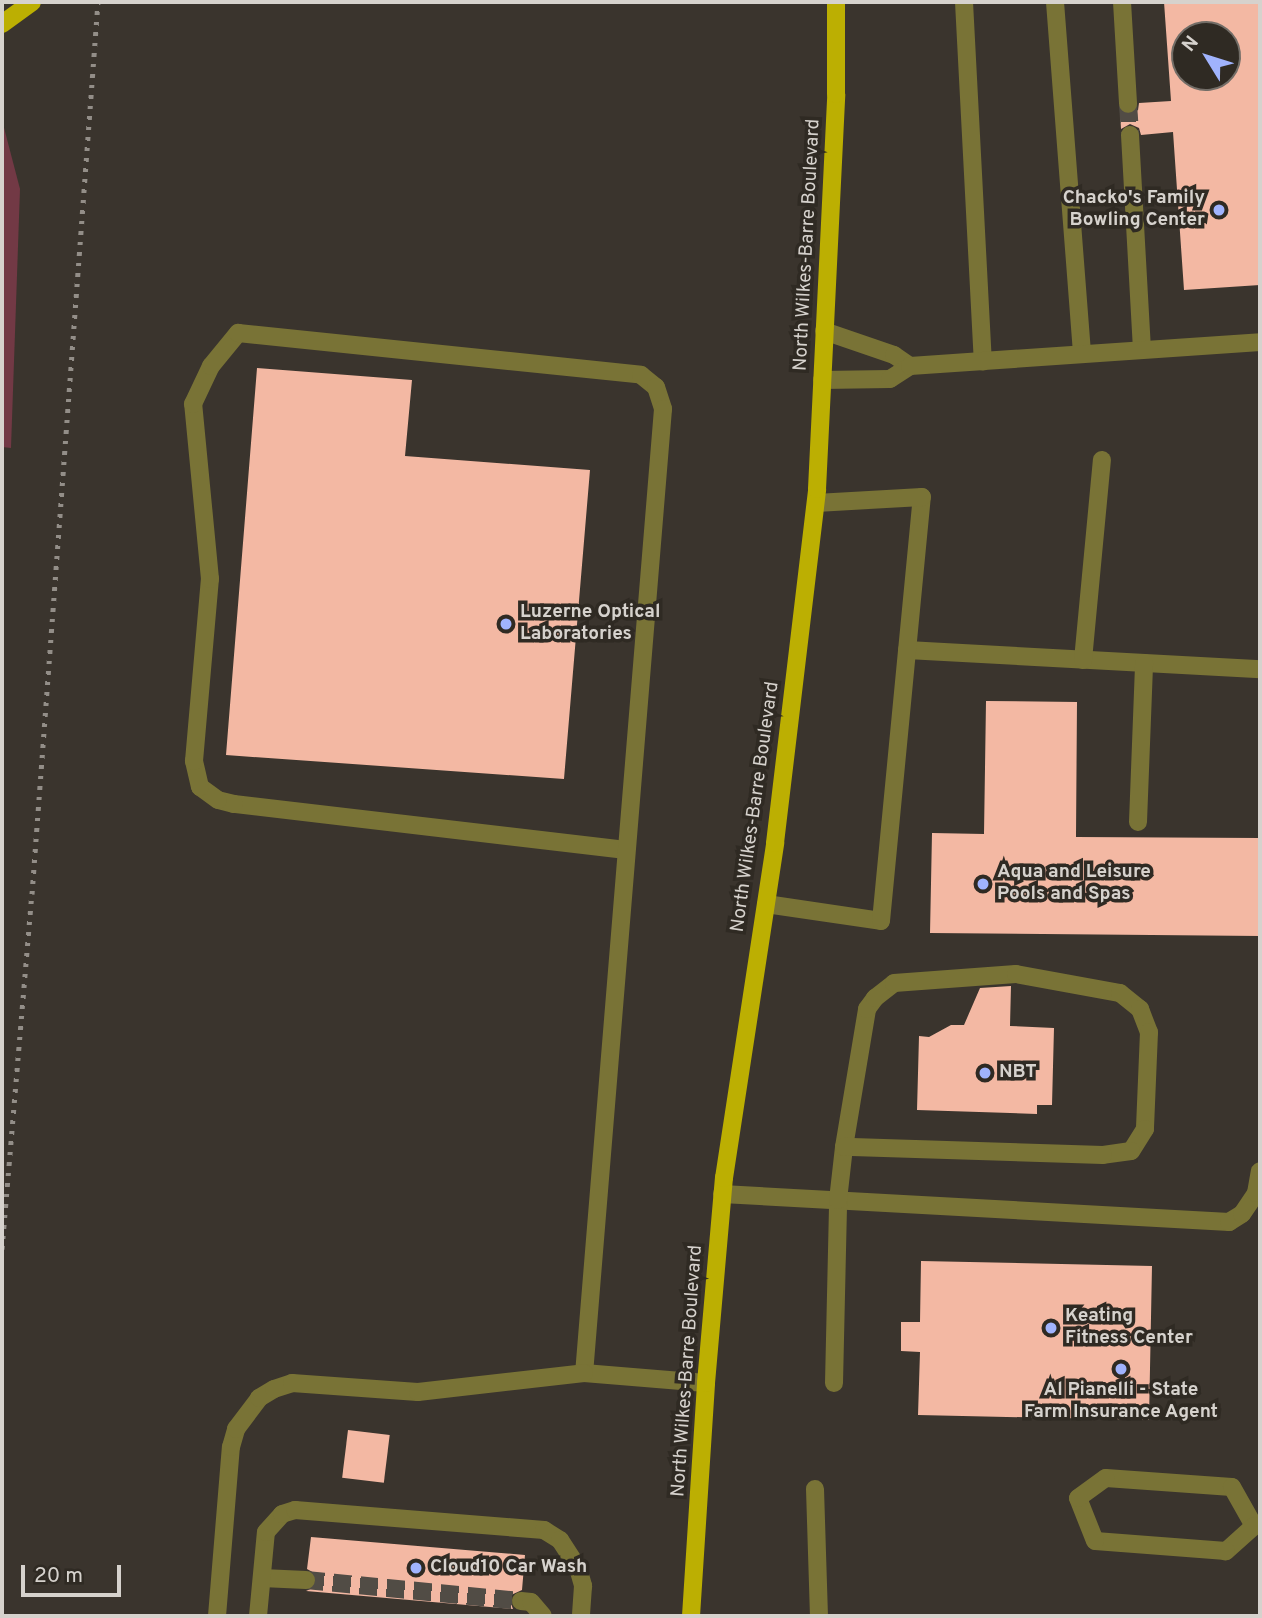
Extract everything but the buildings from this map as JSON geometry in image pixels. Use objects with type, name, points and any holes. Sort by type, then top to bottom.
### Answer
[{"type":"main road","points":[[2,24],[32,2]]},
{"type":"main road","name":"North Wilkes-Barre Boulevard","points":[[691,1616],[706,1383],[722,1194],[766,904],[816,503],[836,94],[836,2]]},
{"type":"lane","points":[[964,2],[983,361]]},
{"type":"lane","points":[[1055,2],[1082,354]]},
{"type":"lane","points":[[1122,2],[1128,104]]},
{"type":"lane","points":[[1130,135],[1143,350]]},
{"type":"lane","points":[[824,331],[894,355],[910,366]]},
{"type":"lane","points":[[584,1373],[663,410],[656,387],[641,375],[238,333],[211,366],[194,404],[210,579],[194,761],[200,787],[218,800],[234,804],[626,850]]},
{"type":"lane","points":[[822,380],[890,379],[910,366],[1260,342]]},
{"type":"lane","points":[[1083,660],[1102,460]]},
{"type":"lane","points":[[766,904],[881,921],[922,497],[816,503]]},
{"type":"lane","points":[[908,650],[1260,669]]},
{"type":"lane","points":[[1138,822],[1144,663]]},
{"type":"lane","points":[[834,1383],[838,1200],[844,1147],[867,1009],[875,998],[894,983],[1016,974],[1120,993],[1140,1009],[1149,1032],[1145,1129],[1131,1151],[1103,1155],[844,1147]]},
{"type":"lane","points":[[722,1194],[1229,1222],[1242,1214],[1256,1193],[1260,1171]]},
{"type":"lane","points":[[217,1616],[231,1447],[236,1429],[259,1398],[274,1389],[292,1383],[418,1392],[584,1373],[706,1383]]},
{"type":"lane","points":[[1106,1478],[1232,1487],[1257,1529],[1226,1551],[1095,1541],[1078,1498],[1106,1478]]},
{"type":"lane","points":[[816,1489],[819,1616]]},
{"type":"lane","points":[[258,1616],[266,1532],[282,1514],[295,1510],[544,1530],[559,1540],[578,1568],[583,1586],[580,1616]]},
{"type":"lane","points":[[261,1578],[306,1580]]},
{"type":"lane","points":[[521,1601],[531,1602],[543,1616]]},
{"type":"shaded area","points":[[2,120],[20,189],[11,448],[2,447]]},
{"type":"tunnel","points":[[1128,104],[1130,135]]},
{"type":"tunnel","points":[[306,1580],[521,1601]]},
{"type":"railway","points":[[2,1249],[32,894],[98,2]]},
{"type":"place","name":"Chacko's Family Bowling Center","points":[[1219,210]]},
{"type":"place","name":"Luzerne Optical Laboratories","points":[[506,624]]},
{"type":"place","name":"Aqua and Leisure Pools and Spas","points":[[983,884]]},
{"type":"place","name":"NBT","points":[[985,1073]]},
{"type":"place","name":"Keating Fitness Center","points":[[1051,1328]]},
{"type":"place","name":"Al Pianelli - State Farm Insurance Agent","points":[[1121,1369]]},
{"type":"place","name":"Cloud10 Car Wash","points":[[416,1568]]}]
